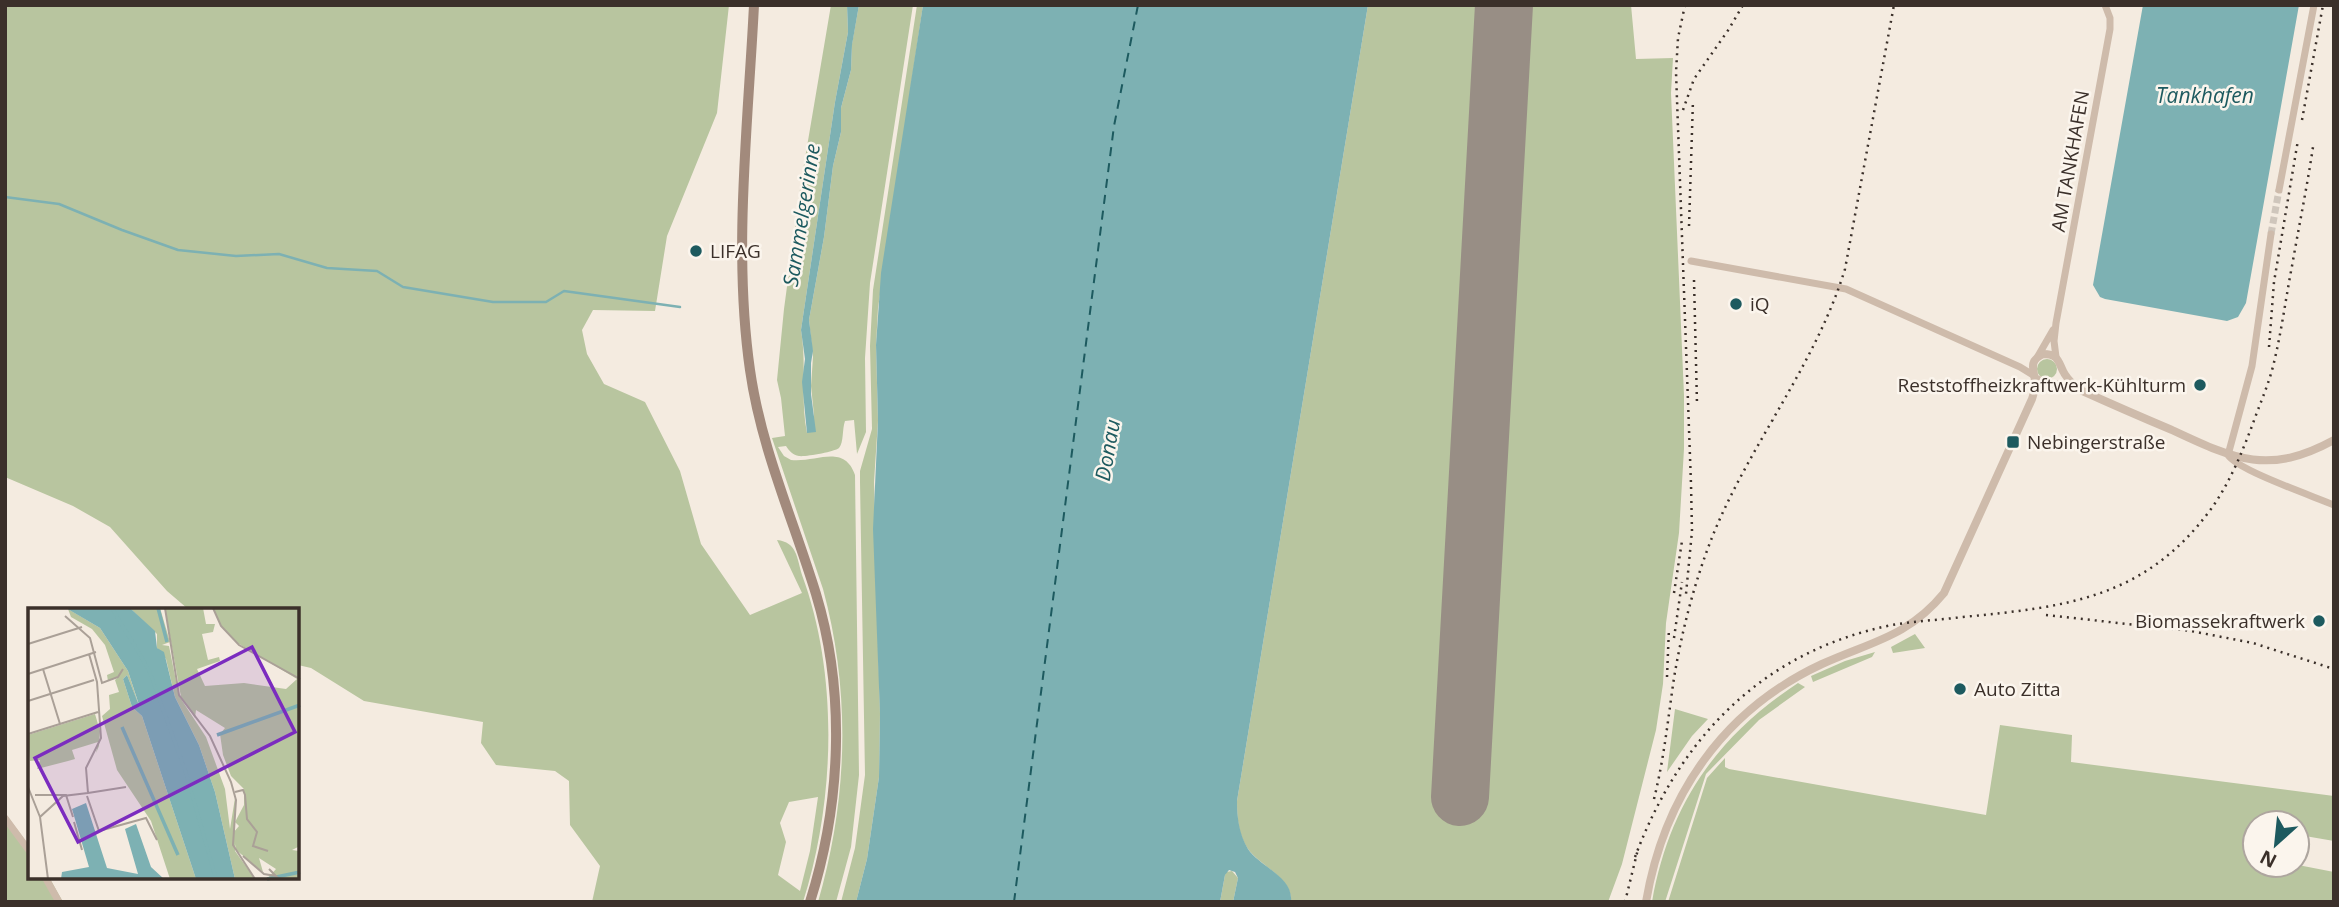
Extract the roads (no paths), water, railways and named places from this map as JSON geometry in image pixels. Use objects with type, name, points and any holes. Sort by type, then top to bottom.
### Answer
[{"type":"main road","points":[[754,5],[743,243],[748,354],[754,397],[766,446],[822,614],[834,703],[835,767],[830,817],[810,902]]},
{"type":"street","name":"AM TANKHAFEN","points":[[2056,357],[2056,323],[2110,29],[2110,18],[2105,5]]},
{"type":"street","points":[[2279,190],[2315,5]]},
{"type":"street","points":[[2271,233],[2252,366],[2228,455],[2232,461],[2246,469],[2334,505]]},
{"type":"street","points":[[1691,261],[1839,287],[2020,367],[2034,377],[2078,389],[2228,455],[2268,460],[2287,458],[2309,452],[2334,440]]},
{"type":"street","name":"AM TANKHAFEN","points":[[2035,359],[2056,323]]},
{"type":"street","points":[[2020,367],[2048,354],[2056,357],[2062,370],[2078,389]]},
{"type":"street","points":[[2032,399],[2035,359]]},
{"type":"street","points":[[1646,902],[1655,858],[1673,811],[1695,771],[1725,734],[1752,708],[1779,688],[1822,664],[1895,634],[1930,608],[1944,593],[2032,399],[2039,388],[2058,379],[2062,370]]},
{"type":"street","points":[[5,818],[28,849]]},
{"type":"street","points":[[46,879],[59,902]]},
{"type":"water","points":[[847,5],[859,5],[851,70],[841,108],[841,132],[833,166],[809,320],[813,351],[811,394],[816,432],[807,433],[802,382],[805,359],[801,330],[848,32]]},
{"type":"water","name":"Donau","points":[[923,5],[1368,5],[1237,801],[1239,825],[1248,849],[1282,879],[1291,893],[1291,902],[1233,902],[1238,878],[1235,872],[1229,870],[1225,875],[1220,902],[856,902],[867,859],[879,777],[880,714],[873,529],[878,421],[876,345],[881,273]]},
{"type":"water","name":"Tankhafen","points":[[2143,5],[2299,5],[2246,303],[2238,317],[2227,321],[2105,299],[2100,297],[2093,285]]},
{"type":"waterway","points":[[5,197],[59,204],[178,250],[236,256],[279,254],[327,268],[377,271],[403,287],[493,302],[546,302],[564,291],[680,307]]},
{"type":"tunnel","points":[[2271,234],[2279,190]]},
{"type":"railway","points":[[1685,5],[1678,38],[1676,72],[1692,531],[1686,594]]},
{"type":"railway","points":[[1683,110],[1694,79],[1743,5]]},
{"type":"railway","points":[[1654,799],[1681,642],[1706,552],[1745,468],[1817,338],[1845,269],[1894,5]]},
{"type":"railway","points":[[2302,120],[2323,5]]},
{"type":"railway","points":[[1689,226],[1693,100]]},
{"type":"railway","points":[[2269,347],[2274,282],[2298,140]]},
{"type":"railway","points":[[1635,857],[1676,774],[1702,738],[1732,706],[1766,678],[1804,655],[1846,638],[1892,625],[2036,609],[2100,593],[2130,580],[2159,562],[2186,539],[2211,509],[2229,479],[2248,437],[2270,376],[2280,335],[2313,147]]},
{"type":"railway","points":[[1694,280],[1697,404]]},
{"type":"railway","points":[[1674,593],[1682,541]]},
{"type":"railway","points":[[1674,638],[1682,582]]},
{"type":"railway","points":[[2046,615],[2191,631],[2253,643],[2334,669]]},
{"type":"railway","points":[[1667,677],[1669,628]]},
{"type":"railway","points":[[1625,902],[1638,849]]},
{"type":"place","name":"LIFAG","points":[[696,251]]},
{"type":"place","name":"iQ","points":[[1736,304]]},
{"type":"place","name":"Reststoffheizkraftwerk-Kühlturm","points":[[2200,385]]},
{"type":"place","name":"Nebingerstraße","points":[[2013,442]]},
{"type":"place","name":"Biomassekraftwerk","points":[[2319,621]]},
{"type":"place","name":"Auto Zitta","points":[[1960,689]]},
{"type":"water label","name":"Sammelgerinne","points":[[801,215]]}]
